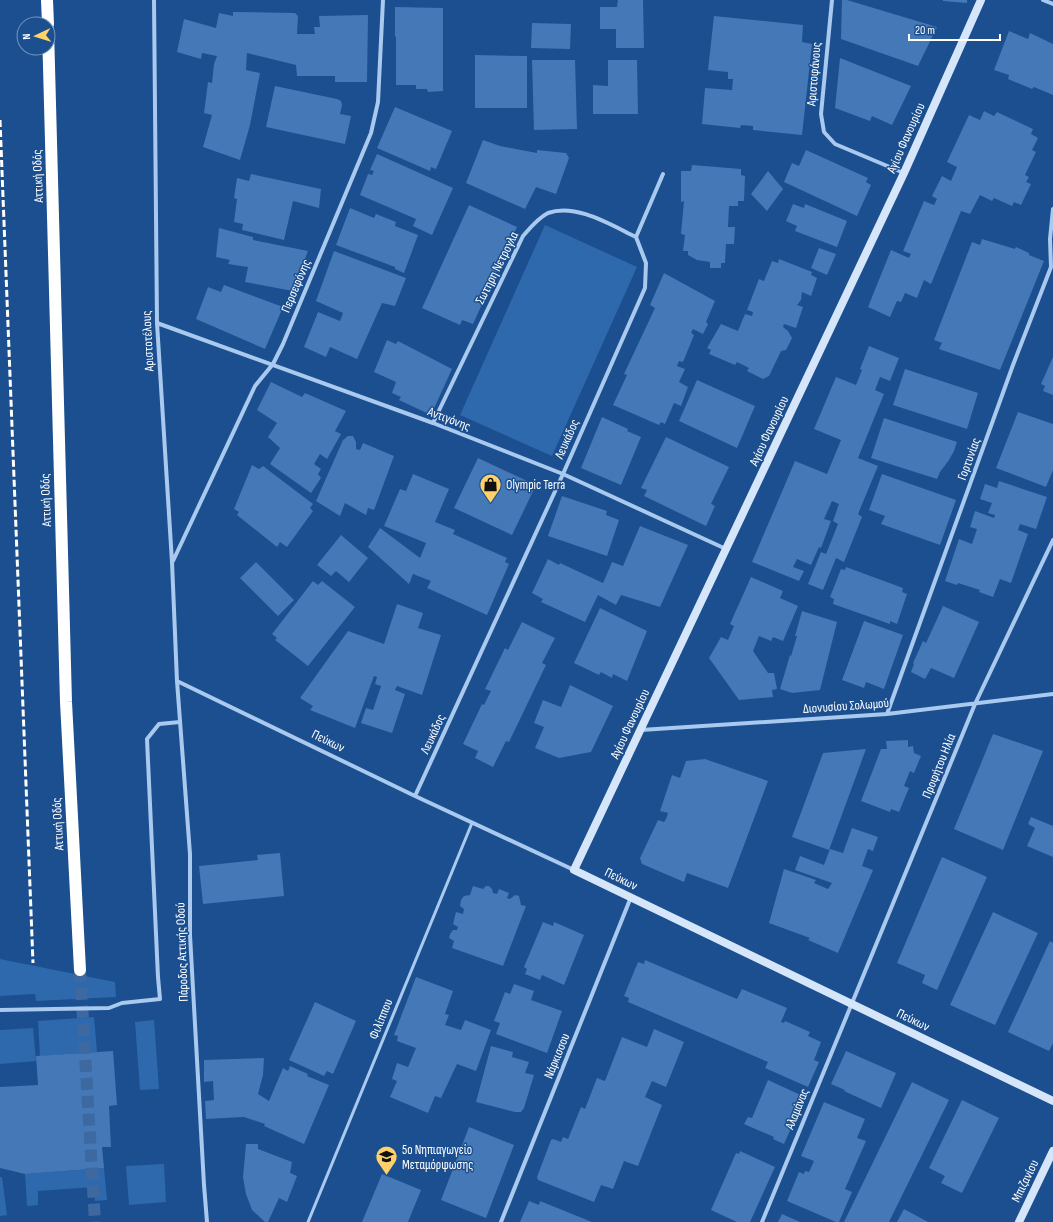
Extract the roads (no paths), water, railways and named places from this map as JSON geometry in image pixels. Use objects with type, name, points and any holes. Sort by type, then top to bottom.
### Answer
[{"type":"highway","points":[[47,0],[48,16]]},
{"type":"highway","name":"Αττική Οδός","points":[[49,56],[66,702],[80,970]]},
{"type":"street","name":"Αριστοτέλους","points":[[154,0],[157,322],[172,562],[177,681]]},
{"type":"street","name":"Περσεφόνης","points":[[172,562],[256,386],[273,364],[286,337],[371,133],[378,102],[383,0]]},
{"type":"street","name":"Αριστοφάνους","points":[[832,0],[821,114],[824,132],[835,144],[904,172]]},
{"type":"street","name":"Αγίου Φανουρίου","points":[[574,870],[904,172],[981,0]]},
{"type":"street","points":[[1043,0],[1053,4]]},
{"type":"street","points":[[636,237],[663,174]]},
{"type":"street","name":"Γορτυνίας","points":[[887,714],[1013,365],[1051,267],[1050,239],[1053,209]]},
{"type":"street","name":"Σωτηρη Νετρογλα","points":[[433,423],[523,236],[532,224],[547,214],[561,210],[581,212],[636,237]]},
{"type":"street","name":"Λευκάδος","points":[[415,796],[563,474],[645,288],[646,263],[636,237]]},
{"type":"street","name":"Αντιγόνης","points":[[157,322],[433,423],[563,474],[726,550]]},
{"type":"street","name":"Προφήτου Ηλία","points":[[851,1004],[975,704],[1053,540]]},
{"type":"street","name":"Πεύκων","points":[[177,681],[415,796],[631,897],[1053,1101]]},
{"type":"street","name":"Πάροδος Αττικής Οδού","points":[[177,681],[190,854],[190,935],[207,1222]]},
{"type":"street","name":"Διονυσίου Σολωμού","points":[[640,730],[887,714],[1053,694]]},
{"type":"street","points":[[0,1010],[109,1008],[122,1003],[160,999],[148,739],[159,724],[180,722]]},
{"type":"street","name":"Νάρκισσου","points":[[501,1222],[631,897]]},
{"type":"street","name":"Αλαμάνας","points":[[762,1222],[851,1004]]},
{"type":"street","name":"Μπιζανίου","points":[[1019,1222],[1053,1151]]},
{"type":"lane","name":"Φιλίππου","points":[[308,1222],[472,823]]},
{"type":"tunnel","points":[[80,970],[95,1222]]},
{"type":"railway","points":[[0,120],[33,963]]},
{"type":"place","name":"Olympic Terra","points":[[491,504]]},
{"type":"place","name":"5ο Νηπιαγωγείο Μεταμόρφωσης","points":[[386,1176]]}]
